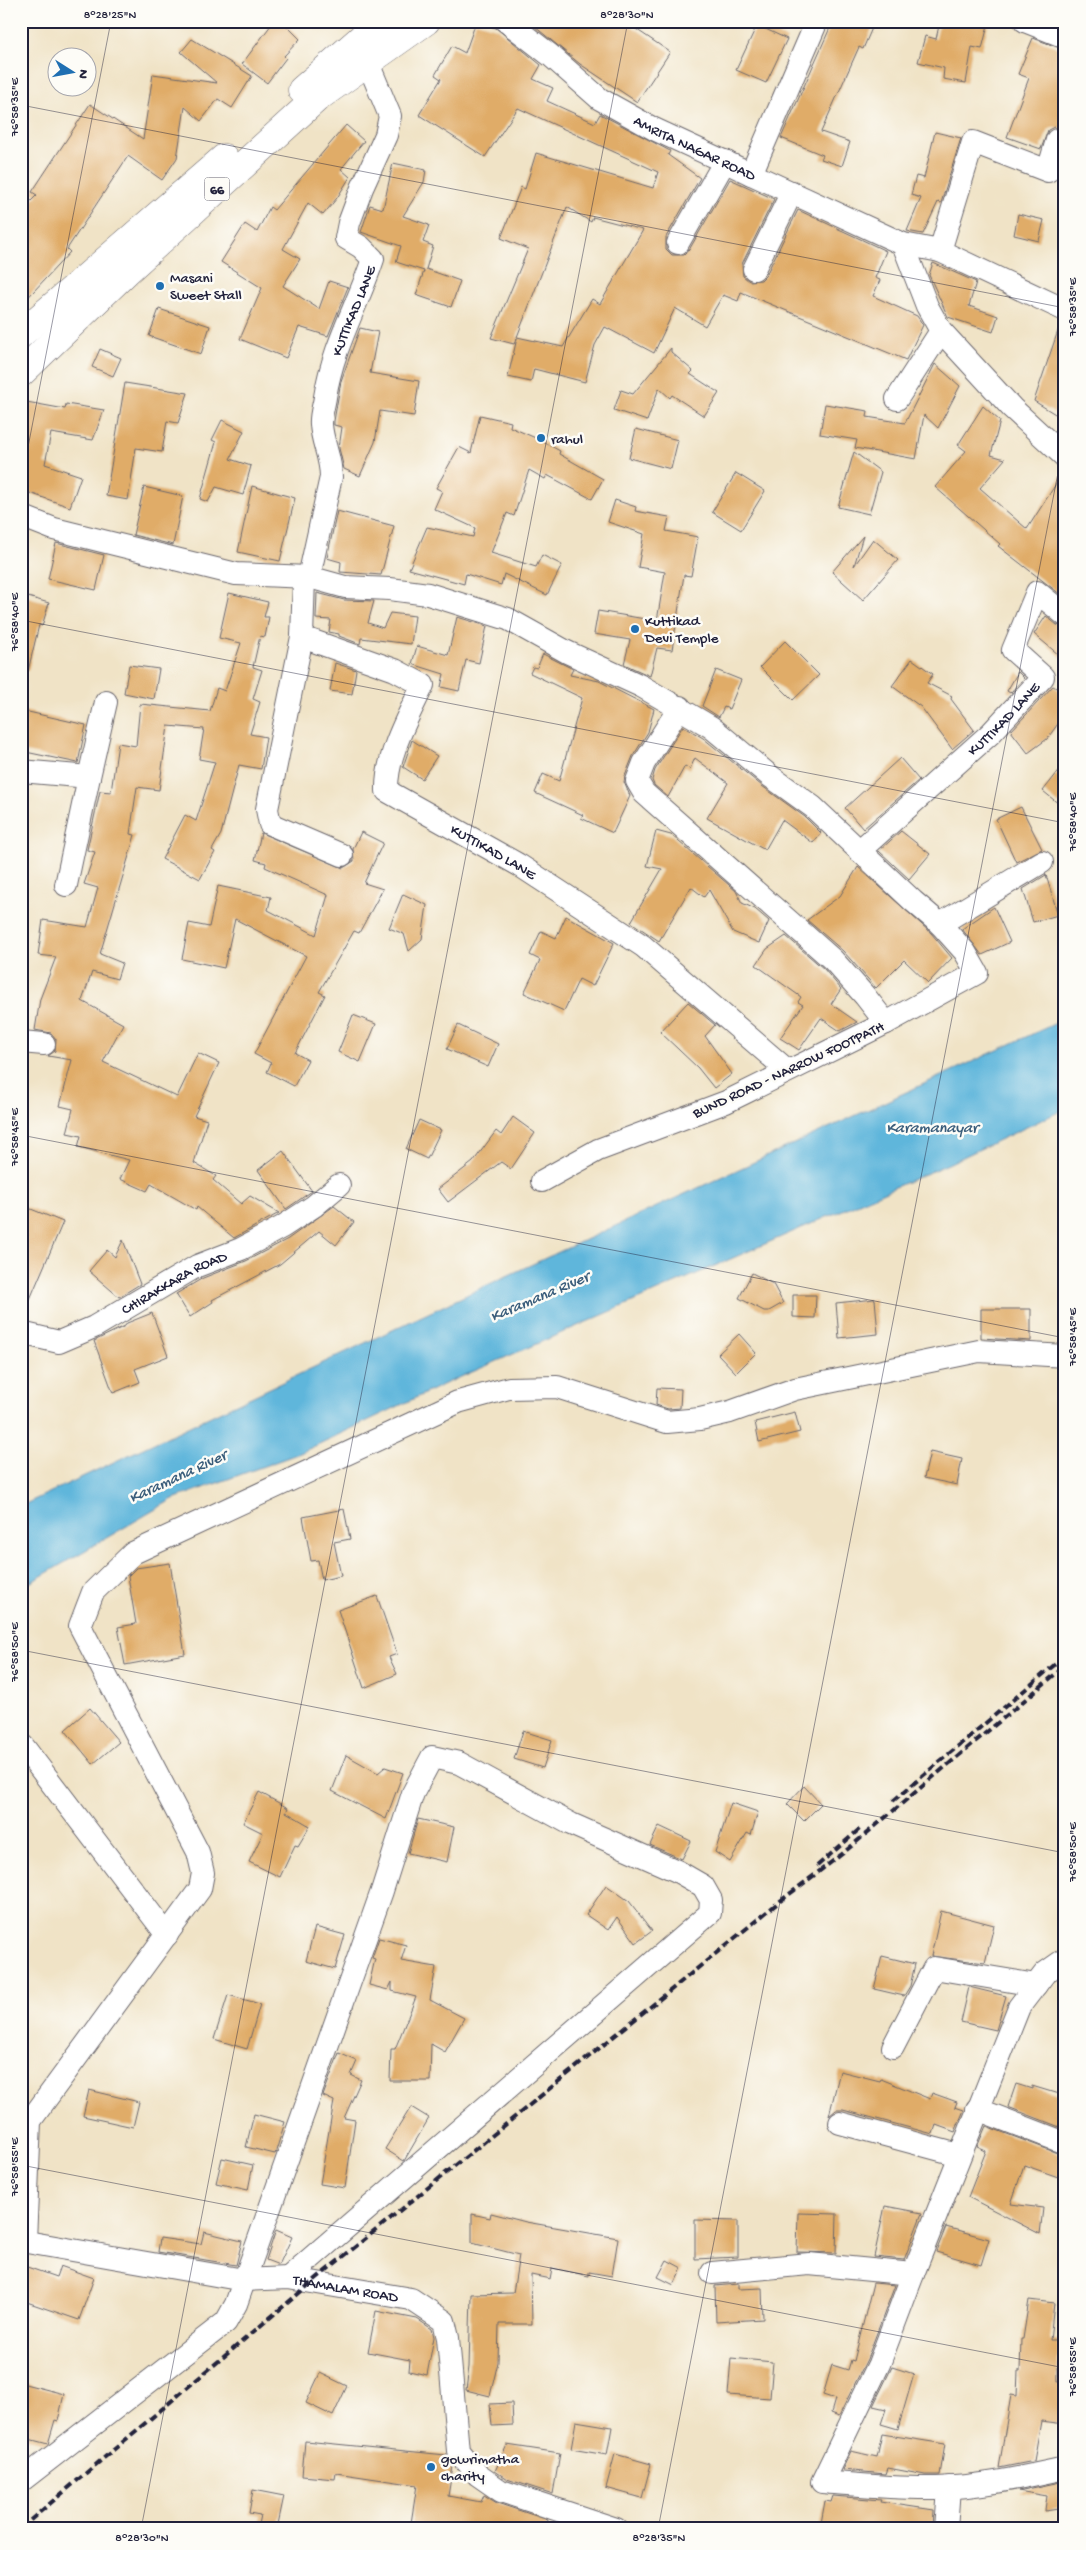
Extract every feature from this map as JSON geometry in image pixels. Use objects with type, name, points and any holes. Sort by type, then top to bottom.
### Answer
[{"type":"main road","points":[[21,334],[381,21]]},
{"type":"main road","name":"66","points":[[21,373],[126,272],[317,98],[426,21]]},
{"type":"street","name":"AMRITA NAGAR ROAD","points":[[506,21],[550,55],[600,99],[654,129],[903,244],[940,250],[1065,310]]},
{"type":"street","points":[[751,174],[817,21]]},
{"type":"street","points":[[1025,21],[1065,37]]},
{"type":"street","name":"KUTTIKAD LANE","points":[[342,855],[270,824],[267,809],[302,638],[307,577],[331,477],[331,461],[321,423],[328,375],[338,343],[365,282],[372,258],[361,247],[346,238],[349,222],[362,188],[386,135],[390,116],[368,63]]},
{"type":"street","points":[[940,250],[973,142],[1048,171],[1057,140]]},
{"type":"street","points":[[678,243],[725,161]]},
{"type":"street","points":[[754,269],[792,192]]},
{"type":"street","points":[[903,244],[926,306],[941,331],[1012,408],[1065,457]]},
{"type":"street","points":[[897,400],[941,331]]},
{"type":"street","points":[[21,516],[54,528],[236,574],[307,577],[345,587],[390,589],[428,594],[508,619],[568,652],[680,707],[711,727],[770,776],[813,807],[940,924],[1042,862]]},
{"type":"street","name":"KUTTIKAD LANE","points":[[859,851],[991,733],[1043,677],[1013,650],[1037,592],[1065,615]]},
{"type":"street","name":"KUTTIKAD LANE","points":[[302,638],[395,670],[423,686],[401,731],[386,779],[387,791],[519,865],[643,946],[787,1070]]},
{"type":"street","points":[[66,885],[106,702]]},
{"type":"street","points":[[680,707],[644,763],[637,781],[644,793],[832,960],[886,1023]]},
{"type":"street","points":[[21,771],[89,777]]},
{"type":"street","name":"BUND ROAD - NARROW FOOTPATH","points":[[542,1182],[598,1150],[726,1102],[787,1070],[886,1023],[977,973],[965,952],[940,924]]},
{"type":"street","points":[[21,1042],[44,1044]]},
{"type":"street","name":"CHIRAKKARA ROAD","points":[[25,1335],[59,1342],[94,1327],[197,1266],[241,1249],[314,1206],[339,1185]]},
{"type":"street","points":[[23,2241],[30,2121],[200,1889],[203,1873],[198,1852],[80,1626],[93,1592],[133,1553],[458,1402],[509,1388],[557,1386],[667,1422],[700,1419],[730,1412],[795,1389],[978,1351],[1065,1356]]},
{"type":"street","points":[[21,1747],[23,1746],[167,1936]]},
{"type":"street","points":[[21,2481],[226,2322],[236,2304],[382,1890],[413,1793],[432,1758],[459,1763],[571,1824],[677,1872],[703,1886],[711,1900],[710,1913],[288,2278]]},
{"type":"street","points":[[1065,1959],[1054,1964],[1019,2007],[959,2155],[879,2364],[822,2482],[892,2488],[950,2487],[1003,2481],[1065,2468]]},
{"type":"street","points":[[894,2047],[934,1968],[1036,1985]]},
{"type":"street","points":[[978,2109],[1065,2143]]},
{"type":"street","points":[[840,2122],[959,2155]]},
{"type":"street","name":"THAMALAM ROAD","points":[[23,2241],[244,2280],[288,2278],[411,2299],[444,2321],[448,2338],[458,2451],[478,2475],[501,2491],[616,2529]]},
{"type":"street","points":[[712,2273],[808,2264],[913,2274]]},
{"type":"street","points":[[946,2529],[950,2487]]},
{"type":"water","name":"Karamanayar","points":[[1065,1019],[1065,1109],[948,1164],[447,1383],[300,1453],[173,1499],[21,1588],[21,1506],[498,1280]]},
{"type":"building","points":[[274,21],[282,21],[300,39],[284,56],[286,58],[267,83],[242,64]]},
{"type":"building","points":[[528,21],[624,21],[670,52],[637,102],[580,64]]},
{"type":"building","points":[[833,21],[875,21],[863,49],[859,47],[821,132],[850,142],[842,166],[821,159],[823,155],[781,138]]},
{"type":"building","points":[[940,21],[989,21],[982,49],[972,47],[966,83],[943,79],[944,68],[918,62],[925,36],[936,39]]},
{"type":"building","points":[[476,22],[496,28],[541,65],[533,79],[553,88],[547,101],[595,123],[600,114],[670,151],[668,155],[700,178],[666,237],[666,249],[672,255],[684,255],[689,250],[730,179],[774,199],[742,264],[743,276],[749,281],[761,280],[766,275],[798,210],[886,251],[875,278],[880,280],[873,296],[917,316],[923,325],[906,360],[741,292],[738,301],[723,295],[705,326],[675,308],[654,353],[605,327],[595,345],[585,382],[534,369],[531,382],[508,377],[517,338],[514,344],[491,338],[528,249],[501,238],[521,187],[525,189],[536,153],[653,188],[658,172],[518,108],[485,157],[419,115],[441,79],[435,75],[452,46],[465,53]],"holes":[[[567,207],[591,222],[593,217],[643,230],[600,304],[592,299],[563,347],[517,337]]]},
{"type":"building","points":[[757,25],[787,39],[766,83],[736,70]]},
{"type":"building","points":[[1033,38],[1065,50],[1065,130],[1054,127],[1048,130],[1041,149],[1007,137],[1029,78],[1018,74]]},
{"type":"building","points":[[192,39],[252,76],[232,108],[218,99],[201,121],[185,107],[177,158],[162,180],[128,156],[67,249],[70,252],[21,305],[21,211],[37,195],[32,192],[90,104],[143,139],[153,74],[217,83],[181,52]]},
{"type":"building","points":[[346,125],[364,141],[341,169],[350,177],[337,198],[323,215],[308,203],[283,249],[300,259],[283,286],[319,309],[329,281],[348,287],[328,336],[299,327],[286,358],[240,339],[262,288],[221,262],[245,224],[257,232],[270,207],[274,210]]},
{"type":"building","points":[[935,132],[961,138],[941,203],[938,202],[923,234],[907,231],[921,198],[911,195],[916,176],[924,178]]},
{"type":"building","points":[[393,163],[426,170],[424,182],[403,216],[429,225],[423,242],[433,246],[426,269],[460,281],[451,307],[416,295],[424,271],[396,262],[401,246],[361,232],[370,205],[383,209]]},
{"type":"building","points":[[1018,214],[1044,220],[1039,241],[1014,235]]},
{"type":"building","points":[[933,263],[976,282],[969,306],[998,316],[993,332],[948,317],[929,275]]},
{"type":"building","points":[[159,309],[210,326],[201,354],[149,336]]},
{"type":"building","points":[[1061,322],[1065,323],[1065,420],[1034,401]]},
{"type":"building","points":[[360,328],[378,332],[370,373],[419,381],[414,416],[380,411],[375,442],[360,476],[344,469],[339,448],[342,427],[334,425],[334,421],[341,381]]},
{"type":"building","points":[[671,348],[671,352],[693,371],[690,374],[719,393],[704,416],[672,395],[670,398],[659,388],[647,421],[614,410],[621,390],[633,394]]},
{"type":"building","points":[[100,349],[121,358],[113,376],[92,367]]},
{"type":"building","points":[[935,364],[960,386],[938,428],[924,415],[916,459],[855,448],[857,440],[820,434],[825,404],[868,411],[867,417],[905,423]]},
{"type":"building","points":[[125,383],[188,393],[178,423],[167,421],[162,452],[136,448],[128,500],[106,496]]},
{"type":"building","points":[[21,401],[65,409],[66,404],[104,410],[93,440],[51,433],[45,464],[81,476],[70,507],[21,490]]},
{"type":"building","points":[[983,406],[1000,421],[991,455],[1005,459],[980,488],[1027,529],[1065,470],[1065,598],[998,546],[1000,544],[935,487],[966,451],[958,445]]},
{"type":"building","points":[[480,415],[511,422],[510,427],[560,451],[559,454],[603,479],[592,499],[547,475],[545,479],[529,470],[514,516],[507,513],[491,553],[536,567],[542,555],[562,565],[547,595],[504,574],[501,585],[466,574],[464,584],[409,569],[427,527],[473,537],[475,528],[434,509],[442,491],[436,488],[459,447],[471,453]]},
{"type":"building","points":[[222,420],[244,431],[230,459],[251,466],[243,495],[216,487],[208,502],[200,499],[216,442],[212,440]]},
{"type":"building","points":[[636,429],[678,440],[671,469],[629,458]]},
{"type":"building","points":[[854,452],[881,472],[869,514],[838,507]]},
{"type":"building","points":[[736,473],[765,491],[741,530],[712,512]]},
{"type":"building","points":[[252,486],[295,498],[280,561],[238,552]]},
{"type":"building","points":[[144,487],[183,496],[173,545],[133,535]]},
{"type":"building","points":[[615,500],[636,507],[635,511],[669,517],[666,531],[698,537],[691,576],[684,575],[672,650],[657,648],[650,676],[624,664],[630,640],[594,634],[598,611],[657,621],[665,572],[638,567],[644,534],[608,522]]},
{"type":"building","points":[[337,511],[394,526],[381,575],[340,572],[341,562],[327,558]]},
{"type":"building","points":[[863,536],[854,566],[873,539],[898,560],[863,600],[832,572]]},
{"type":"building","points":[[56,543],[104,555],[96,590],[48,579]]},
{"type":"building","points":[[229,593],[268,602],[264,617],[269,617],[265,637],[260,636],[253,667],[262,670],[253,699],[260,702],[250,734],[266,737],[261,769],[239,765],[221,834],[212,850],[215,852],[200,879],[162,859],[185,815],[196,821],[215,762],[199,759],[204,729],[168,726],[159,790],[137,787],[130,834],[135,835],[100,954],[122,963],[117,979],[92,972],[82,1001],[123,1024],[103,1062],[177,1097],[198,1053],[219,1063],[194,1116],[207,1120],[194,1163],[216,1176],[213,1180],[241,1204],[250,1196],[279,1213],[234,1238],[197,1207],[196,1210],[151,1184],[147,1191],[120,1179],[129,1160],[78,1147],[81,1136],[67,1133],[73,1109],[60,1106],[72,1060],[48,1056],[55,1051],[56,1039],[51,1033],[35,1030],[40,999],[56,957],[38,955],[43,920],[87,927],[98,888],[84,884],[95,852],[87,850],[100,791],[111,792],[118,743],[136,746],[140,704],[210,711],[217,688],[225,691],[241,643],[219,638]]},
{"type":"building","points":[[317,593],[344,600],[374,601],[368,623],[383,628],[390,613],[415,616],[411,644],[361,638],[360,644],[339,636],[339,634],[329,632],[331,620],[316,619]]},
{"type":"building","points":[[21,595],[49,603],[42,626],[39,625],[28,671],[21,671]]},
{"type":"building","points":[[1046,616],[1057,625],[1065,628],[1065,660],[1034,634]]},
{"type":"building","points":[[457,617],[487,626],[479,663],[466,660],[459,691],[441,687],[444,674],[412,664],[417,646],[448,655]]},
{"type":"building","points":[[785,641],[819,675],[793,700],[760,667]]},
{"type":"building","points":[[543,654],[573,669],[570,675],[599,681],[654,709],[648,732],[633,756],[625,776],[624,782],[630,796],[613,833],[581,818],[583,815],[535,793],[543,774],[559,781],[582,698],[530,673],[533,667],[537,668]]},
{"type":"building","points":[[912,659],[933,674],[927,683],[952,696],[951,699],[974,730],[952,749],[921,707],[892,686]]},
{"type":"building","points":[[335,663],[356,670],[352,694],[330,691]]},
{"type":"building","points":[[129,665],[159,669],[154,699],[124,693]]},
{"type":"building","points":[[716,670],[741,680],[729,709],[724,707],[719,717],[702,706]]},
{"type":"building","points":[[1018,672],[1024,678],[1010,693],[1007,691]]},
{"type":"building","points":[[1053,686],[1065,693],[1065,714],[1047,739],[1028,753],[1011,731]]},
{"type":"building","points":[[24,711],[86,725],[78,763],[21,751]]},
{"type":"building","points":[[683,726],[703,738],[762,786],[805,817],[821,833],[813,843],[782,820],[765,850],[707,818],[728,783],[695,758],[690,769],[685,766],[668,797],[654,785],[652,780],[655,770]]},
{"type":"building","points":[[412,740],[437,756],[422,779],[403,767]]},
{"type":"building","points":[[900,758],[919,780],[863,829],[845,808]]},
{"type":"building","points":[[1065,763],[1065,809],[1043,791]]},
{"type":"building","points":[[1021,807],[1042,849],[1016,862],[996,819]]},
{"type":"building","points":[[656,831],[671,835],[736,891],[742,903],[755,909],[769,921],[759,943],[733,932],[709,890],[704,897],[691,887],[659,941],[631,922],[662,869],[647,866]]},
{"type":"building","points":[[901,831],[930,854],[909,879],[879,851]]},
{"type":"building","points":[[361,832],[383,843],[364,883],[383,889],[359,933],[354,931],[319,992],[325,995],[295,1053],[308,1060],[294,1086],[267,1072],[271,1063],[254,1054],[306,956],[235,919],[224,968],[182,959],[189,923],[209,927],[218,886],[271,897],[268,910],[316,935],[328,895],[265,867],[266,863],[255,860],[261,833],[343,868],[354,861],[353,849]]},
{"type":"building","points":[[858,867],[931,933],[952,958],[928,983],[904,960],[876,988],[843,951],[807,920],[840,896]]},
{"type":"building","points":[[1046,875],[1058,915],[1033,922],[1023,889]]},
{"type":"building","points":[[403,894],[427,905],[422,939],[409,951],[404,934],[389,928]]},
{"type":"building","points":[[994,907],[1010,942],[982,955],[962,929]]},
{"type":"building","points":[[566,916],[614,943],[593,986],[579,979],[564,1011],[524,993],[540,960],[530,955],[541,931],[556,938]]},
{"type":"building","points":[[786,936],[824,969],[841,989],[831,1004],[857,1022],[840,1031],[821,1018],[799,1050],[780,1038],[803,1005],[798,1002],[801,997],[756,965],[767,949]]},
{"type":"building","points":[[688,1002],[715,1025],[705,1036],[732,1074],[714,1088],[698,1068],[660,1032]]},
{"type":"building","points":[[353,1015],[376,1024],[360,1062],[338,1052]]},
{"type":"building","points":[[458,1025],[498,1044],[488,1067],[447,1049]]},
{"type":"building","points":[[513,1117],[535,1133],[511,1169],[501,1162],[448,1202],[438,1189],[473,1162],[496,1131],[501,1135]]},
{"type":"building","points":[[419,1120],[441,1130],[427,1159],[406,1149]]},
{"type":"building","points":[[283,1151],[312,1191],[286,1209],[258,1170]]},
{"type":"building","points":[[334,1206],[354,1222],[336,1245],[319,1231],[280,1264],[212,1300],[213,1302],[190,1317],[176,1294],[203,1278],[246,1261],[288,1239]]},
{"type":"building","points":[[26,1207],[63,1222],[21,1320],[21,1219]]},
{"type":"building","points":[[123,1240],[140,1284],[119,1297],[89,1271],[107,1250],[115,1257]]},
{"type":"building","points":[[752,1273],[773,1284],[783,1303],[769,1311],[764,1311],[739,1298]]},
{"type":"building","points":[[793,1295],[816,1295],[815,1318],[793,1317]]},
{"type":"building","points":[[875,1299],[878,1334],[839,1338],[836,1303]]},
{"type":"building","points":[[981,1309],[1031,1309],[1031,1341],[981,1338]]},
{"type":"building","points":[[152,1313],[168,1356],[135,1369],[140,1382],[113,1393],[94,1341],[125,1326],[127,1323]]},
{"type":"building","points":[[739,1334],[756,1353],[736,1373],[718,1354]]},
{"type":"building","points":[[657,1388],[681,1389],[680,1408],[668,1409],[656,1405]]},
{"type":"building","points":[[795,1412],[800,1432],[759,1442],[755,1422]]},
{"type":"building","points":[[930,1452],[962,1459],[957,1485],[924,1478]]},
{"type":"building","points":[[344,1509],[350,1539],[334,1542],[341,1576],[322,1580],[318,1560],[311,1561],[303,1517]]},
{"type":"building","points":[[170,1563],[185,1654],[125,1665],[118,1627],[136,1624],[128,1576],[136,1568]]},
{"type":"building","points":[[377,1596],[397,1654],[389,1657],[397,1674],[364,1688],[338,1610]]},
{"type":"building","points":[[90,1708],[119,1742],[93,1764],[65,1730]]},
{"type":"building","points":[[523,1731],[552,1740],[543,1768],[514,1759]]},
{"type":"building","points":[[346,1755],[378,1773],[385,1767],[403,1773],[386,1819],[332,1791]]},
{"type":"building","points":[[804,1786],[821,1804],[804,1821],[787,1804]]},
{"type":"building","points":[[259,1792],[288,1808],[286,1812],[310,1826],[298,1846],[295,1845],[280,1877],[249,1862],[263,1833],[243,1823]]},
{"type":"building","points":[[731,1803],[758,1812],[751,1835],[747,1833],[730,1862],[715,1852]]},
{"type":"building","points":[[418,1819],[454,1827],[447,1862],[408,1853]]},
{"type":"building","points":[[659,1826],[691,1841],[682,1859],[650,1845]]},
{"type":"building","points":[[606,1885],[629,1901],[652,1931],[636,1943],[617,1917],[608,1930],[586,1915]]},
{"type":"building","points":[[941,1911],[994,1925],[985,1963],[931,1956]]},
{"type":"building","points":[[315,1927],[345,1935],[335,1969],[306,1961]]},
{"type":"building","points":[[379,1938],[406,1945],[401,1961],[436,1967],[430,2000],[464,2018],[445,2052],[431,2044],[430,2081],[390,2081],[391,2049],[395,2049],[416,1997],[392,1991],[392,1982],[388,1990],[369,1985],[375,1959],[372,1958]]},
{"type":"building","points":[[882,1956],[915,1964],[910,1986],[904,1996],[874,1989]]},
{"type":"building","points":[[969,1987],[1006,1996],[996,2030],[961,2022]]},
{"type":"building","points":[[228,1995],[260,2004],[247,2049],[214,2039]]},
{"type":"building","points":[[339,2053],[357,2061],[351,2075],[361,2080],[344,2118],[355,2120],[345,2188],[320,2184],[334,2101],[323,2096]]},
{"type":"building","points":[[840,2071],[880,2081],[881,2079],[930,2099],[932,2093],[957,2102],[955,2107],[964,2110],[955,2132],[936,2125],[933,2134],[843,2110],[836,2110],[829,2116]]},
{"type":"building","points":[[1016,2084],[1032,2089],[1032,2086],[1065,2096],[1065,2129],[1008,2107]]},
{"type":"building","points":[[89,2090],[139,2102],[133,2127],[83,2116]]},
{"type":"building","points":[[411,2107],[429,2118],[404,2161],[385,2149]]},
{"type":"building","points":[[254,2114],[285,2122],[275,2154],[246,2147]]},
{"type":"building","points":[[986,2126],[1065,2156],[1065,2168],[1061,2178],[1024,2165],[1011,2204],[1043,2208],[1040,2234],[968,2197],[986,2151],[977,2147]]},
{"type":"building","points":[[222,2158],[253,2165],[248,2190],[216,2183]]},
{"type":"building","points":[[885,2206],[922,2213],[904,2260],[874,2257]]},
{"type":"building","points":[[491,2213],[526,2222],[618,2238],[612,2276],[589,2272],[589,2276],[552,2268],[550,2279],[531,2275],[532,2324],[499,2324],[498,2362],[490,2396],[466,2390],[469,2367],[471,2294],[513,2293],[519,2255],[472,2243],[472,2214],[490,2218]]},
{"type":"building","points":[[798,2213],[837,2214],[836,2253],[797,2252]]},
{"type":"building","points":[[695,2220],[738,2221],[738,2257],[695,2259]]},
{"type":"building","points":[[946,2227],[989,2239],[981,2265],[936,2252]]},
{"type":"building","points":[[276,2230],[292,2237],[279,2265],[266,2260]]},
{"type":"building","points":[[204,2232],[242,2241],[236,2265],[158,2252],[160,2238],[201,2244]]},
{"type":"building","points":[[667,2260],[682,2268],[674,2285],[658,2277]]},
{"type":"building","points":[[60,2266],[94,2278],[79,2320],[21,2300],[21,2285],[27,2267],[56,2277]]},
{"type":"building","points":[[873,2283],[895,2285],[867,2359],[839,2416],[831,2413],[835,2399],[823,2395],[832,2365],[848,2370],[851,2360],[854,2361]]},
{"type":"building","points":[[738,2284],[738,2289],[762,2288],[763,2319],[716,2322],[715,2286]]},
{"type":"building","points":[[1029,2300],[1054,2303],[1050,2340],[1058,2340],[1058,2381],[1065,2381],[1065,2424],[1041,2421],[1034,2461],[999,2468],[1011,2395],[1017,2396],[1021,2339],[1023,2339]]},
{"type":"building","points":[[376,2311],[417,2319],[432,2329],[434,2337],[427,2375],[409,2371],[410,2360],[368,2352]]},
{"type":"building","points":[[731,2358],[773,2362],[770,2398],[728,2395]]},
{"type":"building","points":[[892,2367],[914,2374],[898,2429],[881,2424],[886,2409],[873,2406]]},
{"type":"building","points":[[320,2373],[347,2386],[333,2416],[306,2403]]},
{"type":"building","points":[[21,2383],[64,2394],[58,2421],[55,2420],[48,2444],[21,2437],[24,2413],[21,2412]]},
{"type":"building","points":[[512,2403],[513,2425],[492,2426],[490,2404]]},
{"type":"building","points":[[576,2421],[612,2427],[607,2455],[571,2449]]},
{"type":"building","points":[[882,2434],[945,2444],[940,2475],[925,2475],[888,2468],[886,2474],[842,2470],[851,2451],[877,2457]]},
{"type":"building","points":[[305,2441],[446,2455],[453,2466],[448,2496],[481,2502],[484,2495],[497,2503],[548,2520],[546,2529],[463,2529],[444,2525],[444,2529],[411,2523],[417,2485],[336,2473],[335,2479],[302,2476]]},
{"type":"building","points":[[507,2445],[560,2453],[553,2494],[507,2479],[495,2471]]},
{"type":"building","points":[[615,2454],[651,2464],[642,2498],[606,2488]]},
{"type":"building","points":[[1065,2481],[1065,2508],[1045,2511],[1047,2496],[1018,2491]]},
{"type":"building","points":[[253,2490],[284,2496],[277,2529],[257,2529],[260,2515],[249,2513]]},
{"type":"building","points":[[833,2496],[881,2500],[880,2502],[934,2510],[933,2529],[820,2529],[825,2501],[831,2502]]},
{"type":"railway","points":[[893,1801],[1065,1656]]},
{"type":"railway","points":[[21,2528],[317,2278],[779,1902],[842,1854],[1065,1666]]},
{"type":"railway","points":[[817,1866],[862,1827]]},
{"type":"place","name":"Masani Sweet Stall","points":[[160,286]]},
{"type":"place","name":"rahul","points":[[541,438]]},
{"type":"place","name":"Kuttikad Devi Temple","points":[[635,629]]},
{"type":"place","name":"gowrimatha charity","points":[[431,2467]]},
{"type":"water label","name":"Karamana River","points":[[539,1295]]},
{"type":"water label","name":"Karamana River","points":[[177,1475]]}]
